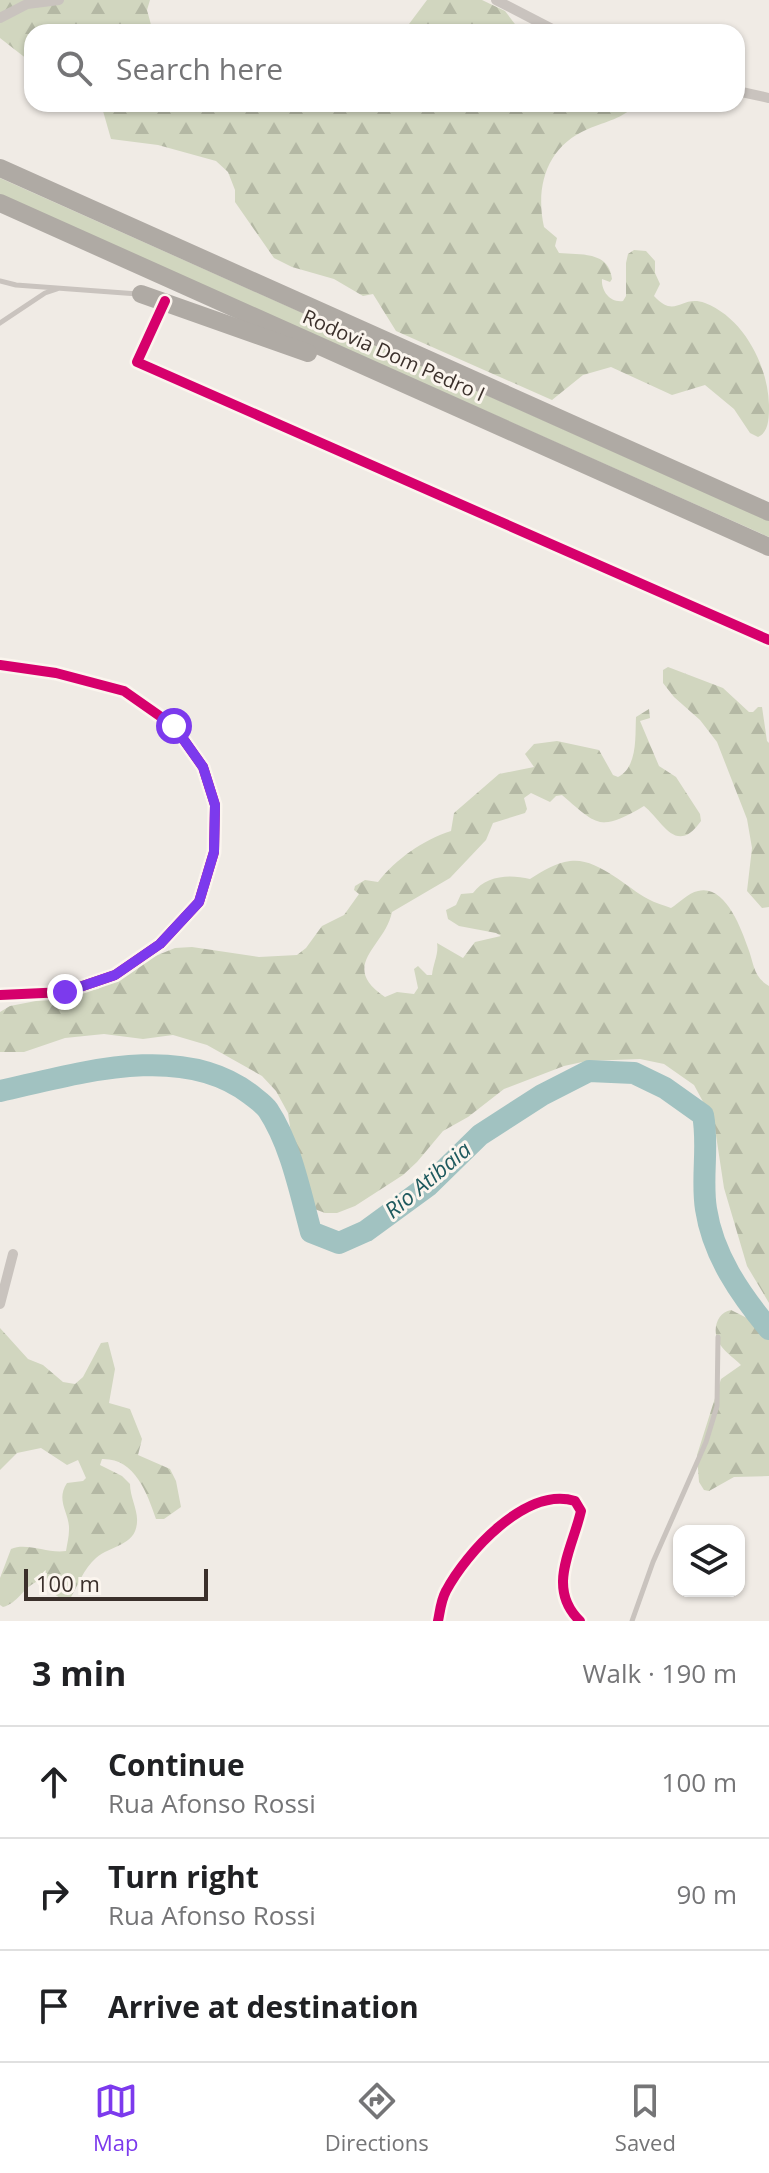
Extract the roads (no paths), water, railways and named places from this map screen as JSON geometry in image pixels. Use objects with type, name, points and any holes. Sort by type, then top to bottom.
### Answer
[{"type":"highway","name":"Rodovia Dom Pedro I","points":[[0,168],[769,512]]},
{"type":"highway","name":"Rodovia Dom Pedro I","points":[[0,203],[769,547]]},
{"type":"highway","points":[[141,294],[451,404]]},
{"type":"street","points":[[0,18],[27,4],[59,0]]},
{"type":"street","points":[[496,0],[542,24]]},
{"type":"street","points":[[745,93],[769,98]]},
{"type":"street","points":[[165,301],[137,362],[769,640]]},
{"type":"street","points":[[0,665],[56,673],[124,691],[174,726],[203,767],[215,805],[215,820],[214,852],[199,902],[160,944],[115,975],[65,992],[0,995]]},
{"type":"street","points":[[0,1304],[13,1254]]},
{"type":"street","points":[[438,1621],[444,1594],[473,1552],[510,1516],[548,1501],[565,1498],[575,1501],[581,1511],[561,1581],[563,1597],[572,1614],[580,1621]]},
{"type":"lane","points":[[0,283],[141,294]]},
{"type":"lane","points":[[0,323],[45,293],[61,288]]},
{"type":"lane","points":[[632,1621],[658,1549],[706,1442],[717,1406],[718,1337]]},
{"type":"waterway","name":"Rio Atibaia","points":[[0,1091],[128,1066],[161,1065],[193,1069],[223,1078],[250,1094],[268,1110],[289,1153],[311,1232],[339,1243],[366,1231],[429,1185],[480,1135],[542,1095],[589,1071],[634,1073],[665,1088],[703,1115],[705,1197],[710,1226],[729,1273],[769,1329]]}]
